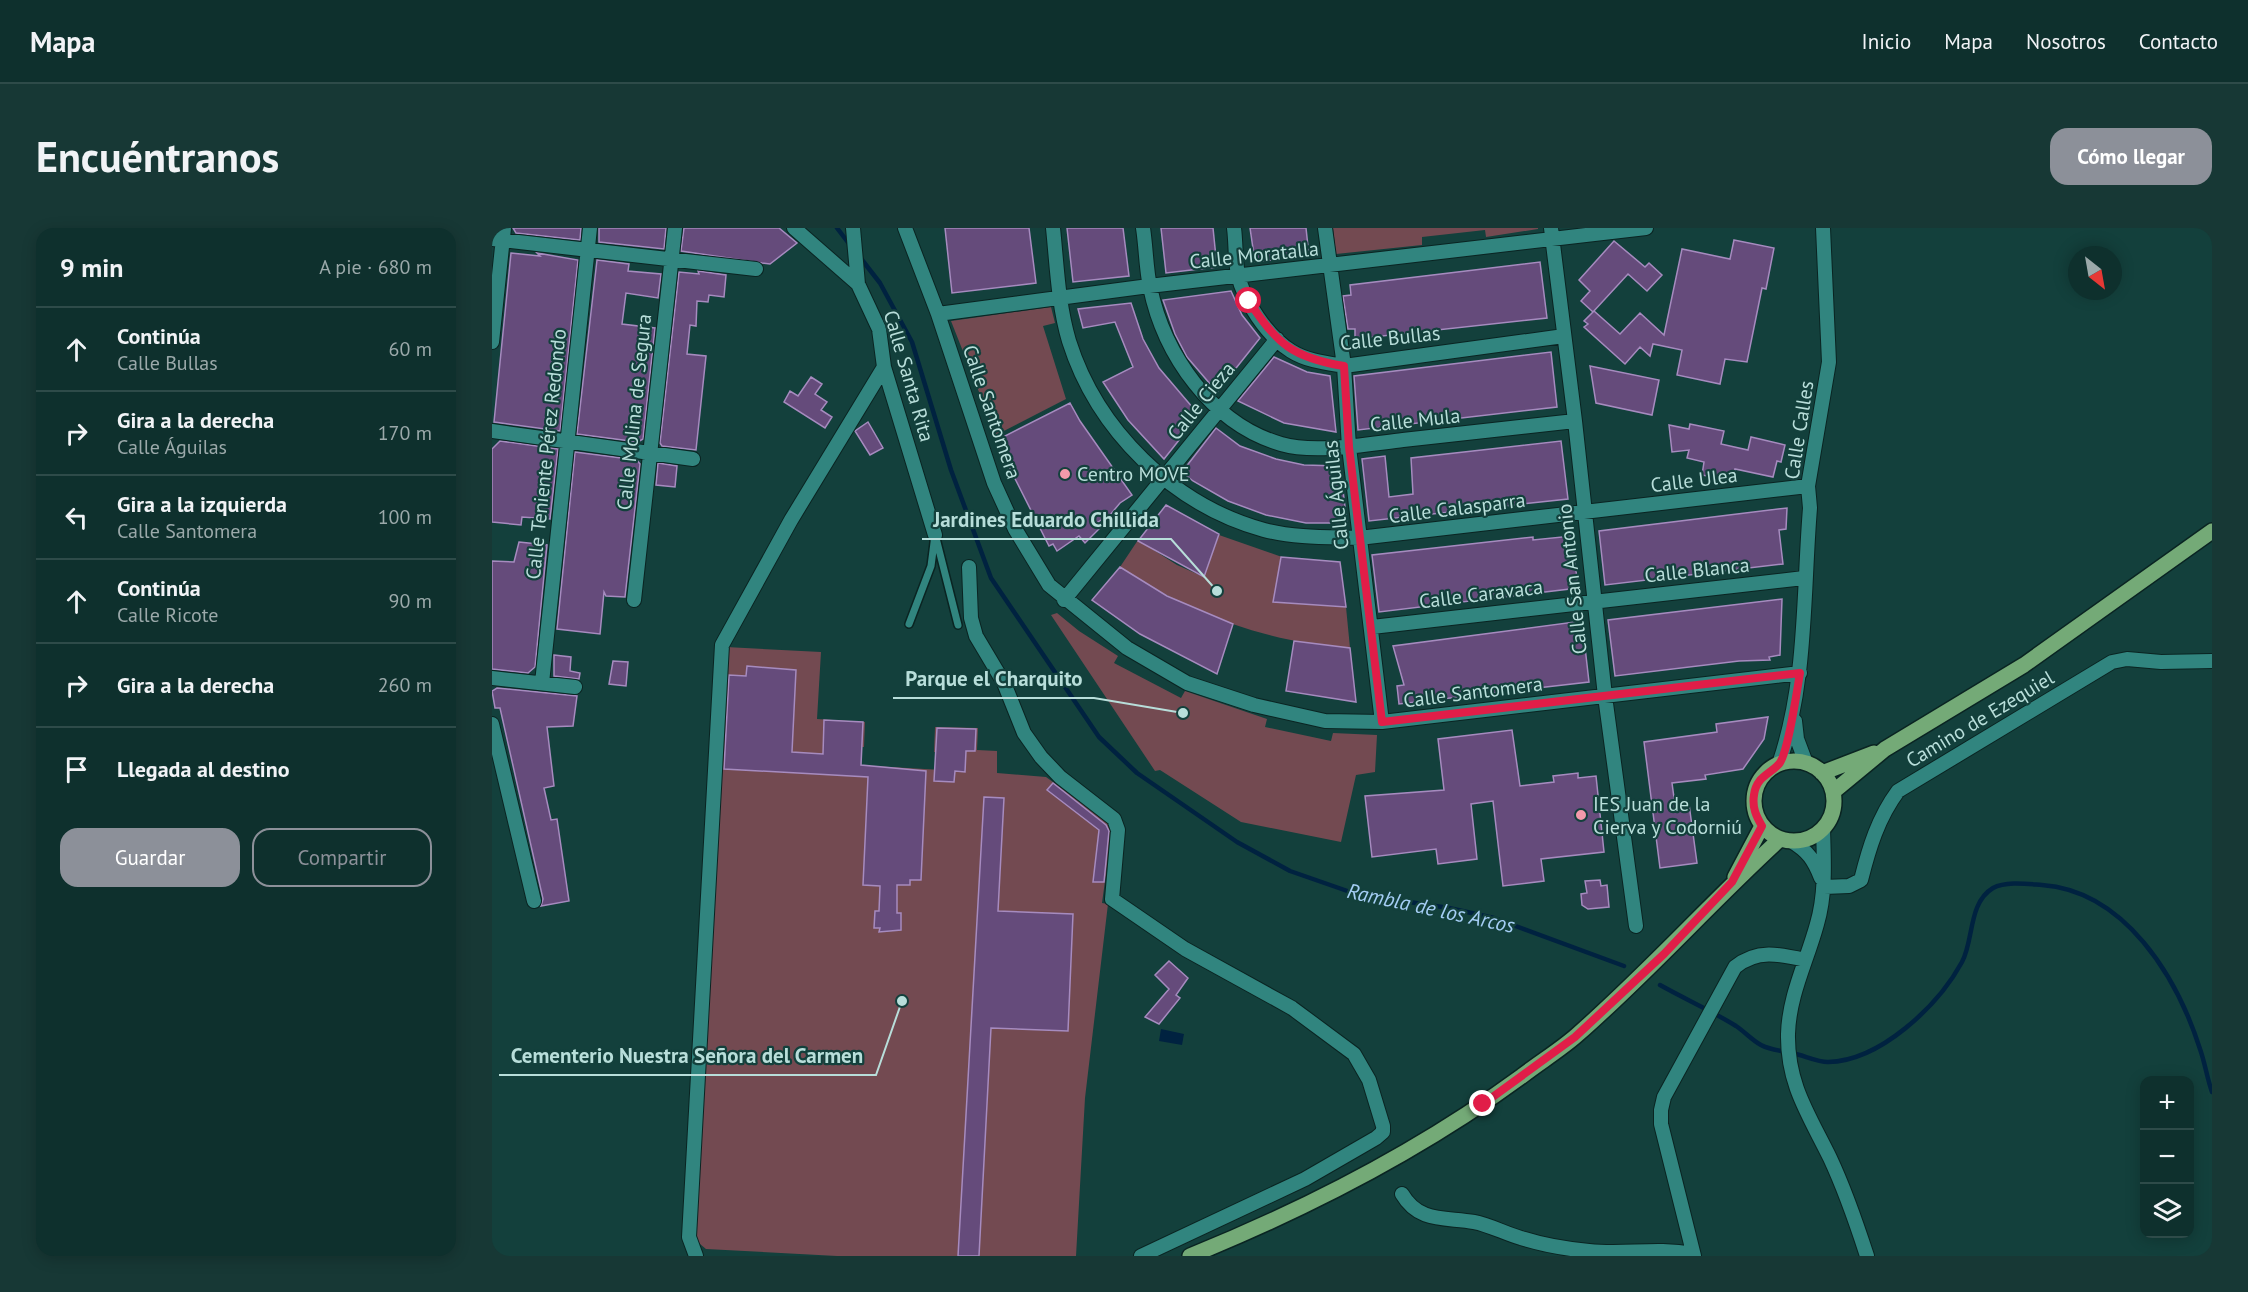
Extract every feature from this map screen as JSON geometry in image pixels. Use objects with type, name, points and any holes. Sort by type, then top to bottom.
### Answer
[{"type":"main road","points":[[1833,792],[1885,749],[2024,665],[2212,531]]},
{"type":"main road","points":[[1822,773],[1885,749]]},
{"type":"main road","points":[[1796,761],[1806,763],[1822,773],[1833,792],[1830,818],[1823,829],[1803,841],[1785,840],[1762,826],[1753,804],[1754,793],[1765,773],[1779,764],[1796,761]]},
{"type":"main road","points":[[1732,882],[1762,826]]},
{"type":"main road","points":[[1190,1256],[1400,1156],[1483,1104],[1575,1037],[1664,954],[1732,882],[1785,840]]},
{"type":"street","name":"Calle Teniente Pérez Redondo","points":[[542,683],[590,228]]},
{"type":"street","name":"Calle Molina de Segura","points":[[634,600],[675,228]]},
{"type":"street","points":[[794,228],[858,284]]},
{"type":"street","name":"Calle Santa Rita","points":[[853,228],[858,284],[879,330],[884,367],[935,535]]},
{"type":"street","name":"Calle Santomera","points":[[905,228],[938,314],[977,437],[998,492],[1034,564],[1049,585],[1064,600],[1127,648],[1187,683],[1254,705],[1325,721],[1382,722],[1800,673]]},
{"type":"street","name":"Calle Calasparra","points":[[1053,228],[1059,297],[1069,340],[1084,382],[1108,421],[1149,467],[1192,498],[1265,530],[1303,536],[1359,538],[1584,513]]},
{"type":"street","name":"Calle Mula","points":[[1143,228],[1149,286],[1161,325],[1181,363],[1199,389],[1218,409],[1241,425],[1282,445],[1349,447],[1575,421]]},
{"type":"street","name":"Calle Bullas","points":[[1234,228],[1238,276],[1249,301],[1277,339],[1290,350],[1314,361],[1344,366],[1564,336]]},
{"type":"street","name":"Calle Águilas","points":[[1325,228],[1344,366],[1349,447],[1382,722]]},
{"type":"street","name":"Calle Moratalla","points":[[938,314],[1059,297],[1330,266],[1551,234],[1646,228]]},
{"type":"street","name":"Calle Calles","points":[[1779,764],[1787,739],[1800,673],[1810,508],[1808,486],[1829,362],[1822,228]]},
{"type":"street","name":"Calle San Antonio","points":[[1551,234],[1575,421],[1605,696],[1636,926]]},
{"type":"street","points":[[492,342],[500,235],[587,250],[756,269]]},
{"type":"street","name":"Calle Cieza","points":[[1064,600],[1277,339]]},
{"type":"street","points":[[696,1256],[689,1237],[723,645],[791,520],[884,367]]},
{"type":"street","points":[[492,431],[693,459]]},
{"type":"street","name":"Calle Ulea","points":[[1584,513],[1808,486]]},
{"type":"street","points":[[969,567],[971,618],[976,636],[1004,683],[1024,732],[1041,757],[1060,777],[1114,819],[1118,830],[1112,899],[1185,949],[1292,1008],[1354,1054],[1369,1080],[1383,1126],[1383,1132],[1376,1138],[1305,1179],[1141,1256]]},
{"type":"street","name":"Calle Blanca","points":[[1594,600],[1804,578]]},
{"type":"street","name":"Calle Caravaca","points":[[1372,627],[1594,600]]},
{"type":"street","name":"Camino de Ezequiel","points":[[1824,887],[1849,886],[1861,880],[1881,818],[1898,791],[2112,662],[2127,659],[2212,662]]},
{"type":"street","points":[[492,678],[575,687]]},
{"type":"street","points":[[1793,706],[1797,739],[1806,763]]},
{"type":"street","points":[[492,724],[534,901]]},
{"type":"street","points":[[1823,829],[1824,887],[1818,922],[1797,982],[1788,1035],[1792,1080],[1850,1203],[1867,1256]]},
{"type":"street","points":[[1785,840],[1806,850],[1815,862],[1824,887]]},
{"type":"street","points":[[1402,1194],[1407,1202],[1422,1215],[1441,1220],[1475,1222],[1546,1244],[1590,1251],[1666,1249],[1694,1255],[1661,1124],[1664,1097],[1735,967],[1745,958],[1762,954],[1782,955],[1804,960]]},
{"type":"lane","points":[[909,624],[932,566],[935,535]]},
{"type":"lane","points":[[935,535],[958,625]]},
{"type":"shaded area","points":[[1333,228],[1538,229],[1486,237],[1485,230],[1422,237],[1422,245],[1336,254]]},
{"type":"shaded area","points":[[1051,307],[1055,323],[1043,326],[1066,399],[996,435],[951,321]]},
{"type":"shaded area","points":[[1219,535],[1282,557],[1273,602],[1346,607],[1350,648],[1289,640],[1230,623],[1173,598],[1120,567],[1138,540],[1177,565],[1204,577]]},
{"type":"shaded area","points":[[1057,613],[1079,631],[1118,656],[1114,663],[1181,698],[1185,691],[1267,719],[1265,727],[1331,741],[1333,733],[1377,735],[1375,772],[1356,775],[1341,842],[1241,822],[1160,770],[1155,771],[1051,615]]},
{"type":"shaded area","points":[[726,647],[821,652],[817,719],[865,722],[864,747],[856,747],[855,765],[942,770],[944,753],[934,752],[935,727],[978,728],[977,750],[997,751],[997,773],[1046,777],[1108,822],[1112,830],[1102,903],[1108,904],[1085,1098],[1076,1256],[837,1256],[706,1249],[694,1239]]},
{"type":"water","points":[[1161,1029],[1184,1034],[1182,1045],[1159,1041]]},
{"type":"building","points":[[513,228],[581,228],[580,240],[516,233]]},
{"type":"building","points":[[599,228],[666,228],[664,249],[599,242]]},
{"type":"building","points":[[684,228],[779,228],[797,243],[770,264],[762,263],[681,251]]},
{"type":"building","points":[[945,228],[1029,228],[1036,283],[952,293]]},
{"type":"building","points":[[1067,228],[1123,228],[1129,276],[1073,282]]},
{"type":"building","points":[[1161,228],[1213,228],[1217,267],[1166,273]]},
{"type":"building","points":[[1250,228],[1306,228],[1309,256],[1255,262]]},
{"type":"building","points":[[1734,240],[1774,248],[1766,289],[1762,288],[1747,362],[1725,359],[1720,384],[1677,375],[1682,350],[1653,344],[1650,356],[1640,347],[1625,364],[1584,327],[1588,324],[1584,321],[1594,311],[1620,334],[1640,313],[1664,335],[1682,249],[1730,259]]},
{"type":"building","points":[[1614,241],[1645,267],[1649,263],[1662,275],[1647,291],[1628,274],[1593,312],[1581,301],[1590,291],[1579,280]]},
{"type":"building","points":[[511,253],[540,256],[537,253],[578,260],[560,431],[494,422]]},
{"type":"building","points":[[597,260],[629,264],[628,271],[661,274],[658,298],[626,293],[622,324],[655,328],[643,439],[638,442],[577,434]]},
{"type":"building","points":[[1540,262],[1547,318],[1355,339],[1355,329],[1348,329],[1343,296],[1351,295],[1350,285]]},
{"type":"building","points":[[698,271],[726,275],[724,297],[709,295],[708,302],[697,301],[696,326],[690,325],[687,354],[706,356],[696,450],[662,446],[660,443],[679,272],[699,274]]},
{"type":"building","points":[[1231,291],[1242,315],[1260,338],[1217,392],[1187,357],[1175,334],[1163,300]]},
{"type":"building","points":[[1131,303],[1143,339],[1159,368],[1199,415],[1164,459],[1128,420],[1103,382],[1133,367],[1115,322],[1083,328],[1078,309]]},
{"type":"building","points":[[1551,352],[1557,407],[1358,430],[1354,376]]},
{"type":"building","points":[[1274,357],[1307,372],[1330,376],[1336,432],[1284,423],[1238,401]]},
{"type":"building","points":[[1590,366],[1659,380],[1652,415],[1596,403]]},
{"type":"building","points":[[811,377],[822,384],[815,394],[827,402],[821,410],[832,417],[825,428],[784,402],[790,391],[798,396]]},
{"type":"building","name":"Centro MOVE","points":[[1070,403],[1132,495],[1120,503],[1110,515],[1098,522],[1101,527],[1085,543],[1079,536],[1057,551],[1053,544],[1049,546],[1002,453],[1005,452],[999,439]]},
{"type":"building","points":[[868,422],[883,448],[870,455],[855,431]]},
{"type":"building","points":[[1690,424],[1724,431],[1721,444],[1748,450],[1751,437],[1785,445],[1781,462],[1777,461],[1773,477],[1735,469],[1732,481],[1702,475],[1704,462],[1687,458],[1689,450],[1672,452],[1669,425],[1689,429]]},
{"type":"building","points":[[1216,428],[1240,446],[1276,459],[1304,465],[1340,466],[1347,523],[1306,523],[1266,515],[1228,501],[1193,481],[1182,472]]},
{"type":"building","points":[[500,441],[558,449],[550,519],[522,517],[521,525],[492,522],[492,449]]},
{"type":"building","points":[[1561,441],[1568,499],[1369,521],[1362,459],[1385,456],[1389,497],[1413,494],[1411,458]]},
{"type":"building","points":[[575,452],[637,460],[640,464],[625,597],[606,596],[604,592],[600,634],[557,629]]},
{"type":"building","points":[[658,463],[677,466],[675,487],[656,485]]},
{"type":"building","points":[[1166,505],[1219,534],[1204,577],[1138,541]]},
{"type":"building","points":[[1787,508],[1786,529],[1779,530],[1783,564],[1605,585],[1599,531]]},
{"type":"building","points":[[1572,536],[1578,588],[1379,612],[1372,555],[1533,537],[1533,540]]},
{"type":"building","points":[[519,542],[547,545],[535,667],[528,673],[492,669],[492,561],[514,562]]},
{"type":"building","points":[[1281,557],[1340,562],[1346,607],[1273,602]]},
{"type":"building","points":[[1120,567],[1167,596],[1233,624],[1217,674],[1140,634],[1092,600]]},
{"type":"building","points":[[1782,599],[1780,655],[1769,657],[1770,660],[1739,661],[1615,676],[1608,620]]},
{"type":"building","points":[[1582,621],[1589,682],[1399,704],[1397,686],[1404,685],[1393,646]]},
{"type":"building","points":[[1294,641],[1350,648],[1356,702],[1286,691]]},
{"type":"building","points":[[554,655],[571,657],[570,671],[580,673],[579,679],[554,676]]},
{"type":"building","points":[[613,661],[628,662],[626,686],[609,684]]},
{"type":"building","points":[[747,666],[796,670],[792,752],[823,754],[824,720],[863,722],[861,765],[926,771],[921,880],[910,880],[910,885],[897,885],[897,913],[901,913],[901,930],[879,932],[880,928],[874,928],[875,911],[879,911],[880,886],[863,885],[868,777],[724,769],[729,675],[746,676]]},
{"type":"building","points":[[497,688],[577,696],[573,726],[547,727],[554,786],[544,788],[551,820],[557,819],[569,901],[541,906],[543,899],[500,708],[495,708],[492,691]]},
{"type":"building","points":[[1768,717],[1764,739],[1743,769],[1705,775],[1706,779],[1672,783],[1675,805],[1689,804],[1697,863],[1660,868],[1644,742],[1717,732],[1716,724]]},
{"type":"building","points":[[937,728],[976,729],[975,751],[966,751],[965,772],[955,771],[954,782],[934,781]]},
{"type":"building","points":[[1512,730],[1520,786],[1554,782],[1553,776],[1578,773],[1578,778],[1596,776],[1604,852],[1541,859],[1544,881],[1503,886],[1493,801],[1471,804],[1477,859],[1438,864],[1436,849],[1372,857],[1365,796],[1444,790],[1438,739]]},
{"type":"building","points":[[1053,783],[1106,825],[1109,831],[1104,882],[1093,882],[1099,830],[1047,790]]},
{"type":"building","points":[[984,797],[1004,798],[998,911],[1073,914],[1068,1031],[991,1028],[979,1256],[958,1256]]},
{"type":"building","points":[[1600,880],[1601,886],[1607,885],[1609,907],[1588,909],[1582,905],[1581,894],[1587,893],[1585,881]]},
{"type":"building","points":[[1169,961],[1188,978],[1176,995],[1180,998],[1159,1024],[1145,1017],[1169,989],[1155,975]]},
{"type":"waterway","name":"Rambla de los Arcos","points":[[837,228],[850,245]]},
{"type":"waterway","name":"Rambla de los Arcos","points":[[859,256],[880,283],[912,342],[951,470],[991,578],[1099,737],[1137,773],[1237,842],[1290,871],[1356,894],[1449,908],[1494,918],[1624,966]]},
{"type":"waterway","name":"Rambla de los Arcos","points":[[1660,985],[1739,1028],[1765,1047],[1824,1062],[1848,1059],[1887,1042],[1923,1013],[1938,996],[1962,962],[1975,912],[1985,895],[1993,888],[2004,884],[2042,885],[2072,891],[2098,903],[2144,942],[2162,967],[2190,1022],[2202,1054],[2212,1092]]},
{"type":"place","name":"Centro MOVE","points":[[1065,474]]},
{"type":"place","name":"Jardines Eduardo Chillida","points":[[1217,591]]},
{"type":"place","name":"Parque el Charquito","points":[[1183,713]]},
{"type":"place","name":"IES Juan de la Cierva y Codorniú","points":[[1581,815]]},
{"type":"place","name":"Cementerio Nuestra Señora del Carmen","points":[[902,1001]]},
{"type":"route","points":[[1249,301],[1263,323],[1290,350],[1314,361],[1344,366],[1349,447],[1382,722],[1800,673],[1787,739],[1779,764],[1765,773],[1754,793],[1753,804],[1762,826],[1749,846],[1732,882],[1664,954],[1575,1037],[1483,1104]]}]
